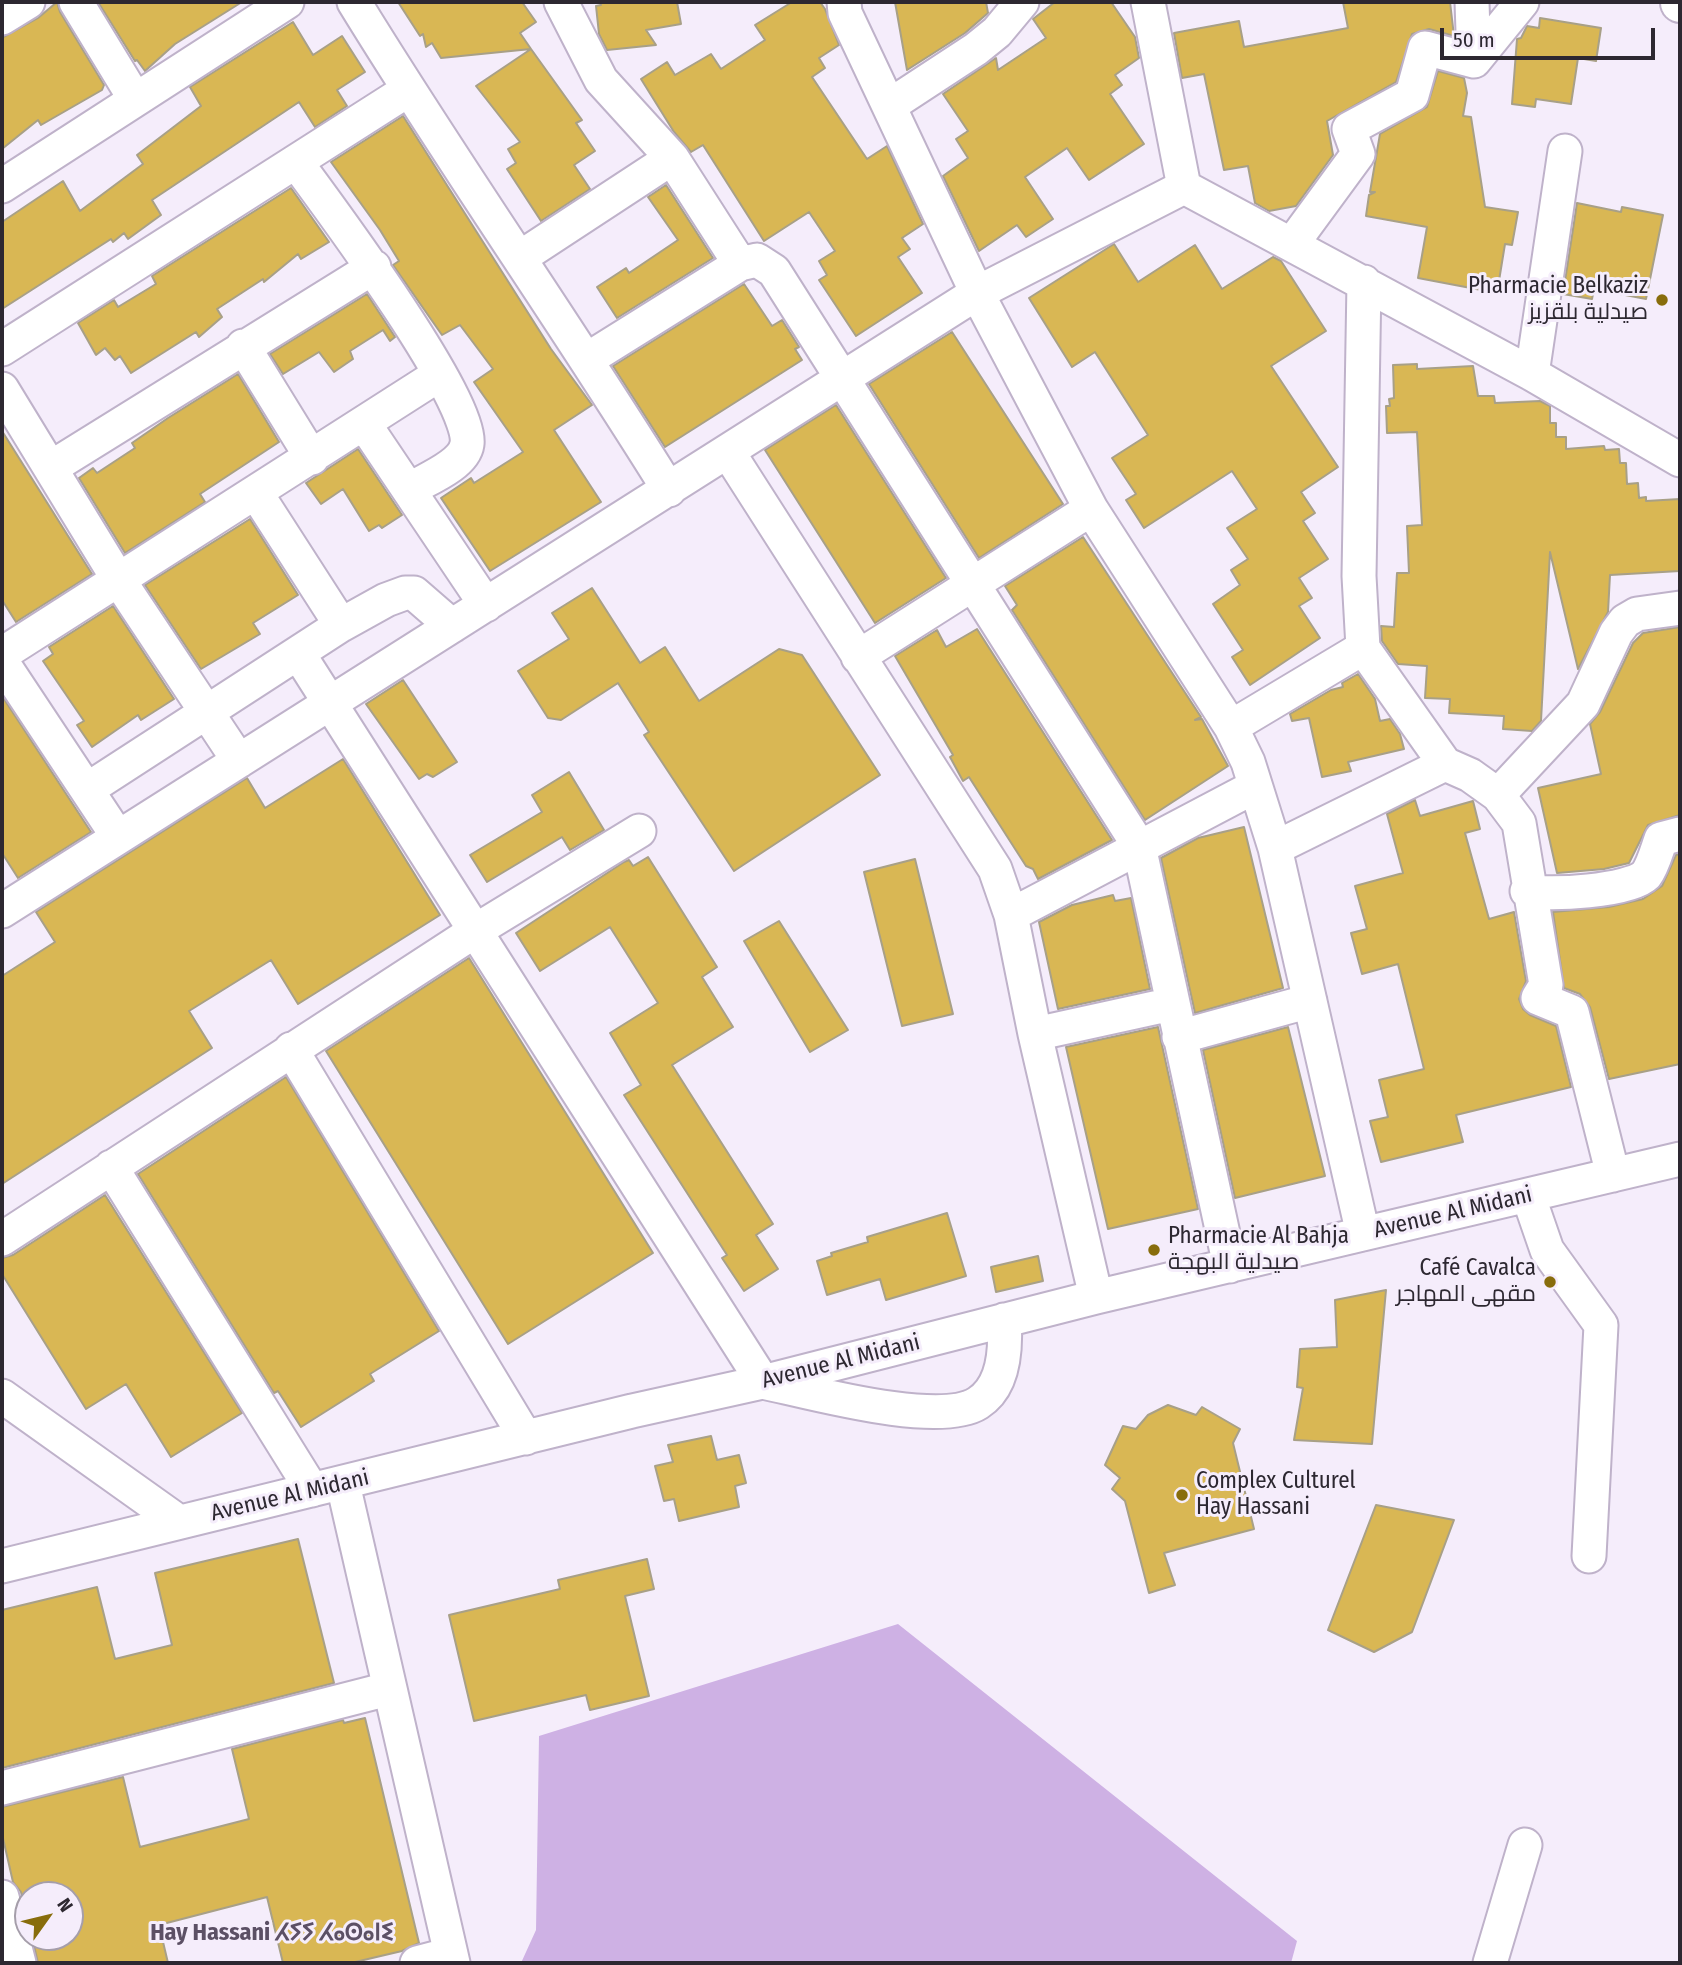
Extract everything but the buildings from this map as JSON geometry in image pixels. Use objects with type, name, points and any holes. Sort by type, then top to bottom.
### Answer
[{"type":"street","points":[[2,18],[28,2]]},
{"type":"street","points":[[76,2],[135,99]]},
{"type":"street","points":[[2,186],[287,2]]},
{"type":"street","points":[[354,2],[408,90],[588,359],[669,490]]},
{"type":"street","points":[[561,2],[601,80],[672,158],[740,264]]},
{"type":"street","points":[[844,2],[845,13],[977,293],[1091,509],[1231,727],[1248,762],[1275,848],[1363,1234]]},
{"type":"street","points":[[888,106],[976,49],[997,32],[1023,2]]},
{"type":"street","points":[[1148,2],[1184,187]]},
{"type":"street","points":[[1472,2],[1475,61]]},
{"type":"street","points":[[1475,61],[1522,2]]},
{"type":"street","points":[[1292,244],[1358,154],[1349,129],[1412,95],[1425,48],[1475,61]]},
{"type":"street","points":[[2,348],[408,90]]},
{"type":"street","points":[[1532,374],[1565,151]]},
{"type":"street","points":[[521,257],[672,158]]},
{"type":"street","points":[[296,162],[374,267],[440,374],[464,427],[467,444],[458,460],[410,489]]},
{"type":"street","points":[[1184,187],[1532,374],[1680,460]]},
{"type":"street","points":[[2,911],[977,293],[1184,187]]},
{"type":"street","points":[[588,359],[740,264],[757,260],[774,271],[976,585],[1139,846],[1230,1266]]},
{"type":"street","points":[[52,467],[374,267]]},
{"type":"street","points":[[1364,282],[1359,576],[1363,648],[1445,764],[1470,775],[1498,795],[1519,823],[1527,891],[1546,985],[1538,998],[1573,1012],[1613,1175]]},
{"type":"street","points":[[243,346],[312,458]]},
{"type":"street","points":[[2,654],[365,425],[440,374]]},
{"type":"street","points":[[2,389],[118,579],[239,761]]},
{"type":"street","points":[[365,425],[486,605]]},
{"type":"street","points":[[729,452],[995,869],[1012,915],[1035,1034],[1096,1297]]},
{"type":"street","points":[[256,493],[341,625]]},
{"type":"street","points":[[858,657],[976,585],[1091,509]]},
{"type":"street","points":[[89,789],[341,625],[405,593],[422,598],[452,626]]},
{"type":"street","points":[[1498,795],[1583,704],[1616,633],[1625,621],[1637,614],[1680,608]]},
{"type":"street","points":[[1231,727],[1363,648]]},
{"type":"street","points":[[298,653],[763,1382],[876,1405],[945,1412],[979,1402],[999,1377],[1006,1348],[1004,1320]]},
{"type":"street","points":[[2,662],[89,789],[118,837]]},
{"type":"street","points":[[1275,848],[1445,764]]},
{"type":"street","points":[[1012,915],[1254,787]]},
{"type":"street","points":[[2,1238],[475,931],[639,831]]},
{"type":"street","points":[[1527,891],[1555,893],[1630,884],[1647,874],[1661,839],[1680,834]]},
{"type":"street","points":[[1179,1037],[1310,1001]]},
{"type":"street","points":[[1035,1034],[1172,1004]]},
{"type":"street","points":[[291,1049],[526,1438]]},
{"type":"street","name":"Avenue Al Midani","points":[[2,1566],[632,1410],[763,1382],[1096,1297],[1680,1159]]},
{"type":"street","points":[[111,1167],[328,1487],[388,1689],[452,1959],[417,1963]]},
{"type":"street","points":[[1528,1195],[1547,1250],[1601,1325],[1589,1556]]},
{"type":"street","points":[[2,1396],[179,1522]]},
{"type":"street","points":[[2,1788],[388,1689]]},
{"type":"street","points":[[1490,1963],[1525,1844]]},
{"type":"street","points":[[2,1897],[19,1963]]},
{"type":"shaded area","points":[[898,1624],[1297,1941],[1291,1963],[521,1963],[536,1930],[539,1736]]},
{"type":"place","name":"Pharmacie Belkaziz صيدلية بلقزيز","points":[[1662,300]]},
{"type":"place","name":"Pharmacie Al Bahja صيدلية البهجة","points":[[1154,1250]]},
{"type":"place","name":"Café Cavalca مقهى المهاجر","points":[[1550,1282]]},
{"type":"place","name":"Complex Culturel Hay Hassani","points":[[1182,1495]]},
{"type":"district","name":"Hay Hassani ⵃⵢⵢ ⵃⴰⵙⴰⵏⵉ","points":[[272,1933]]}]
